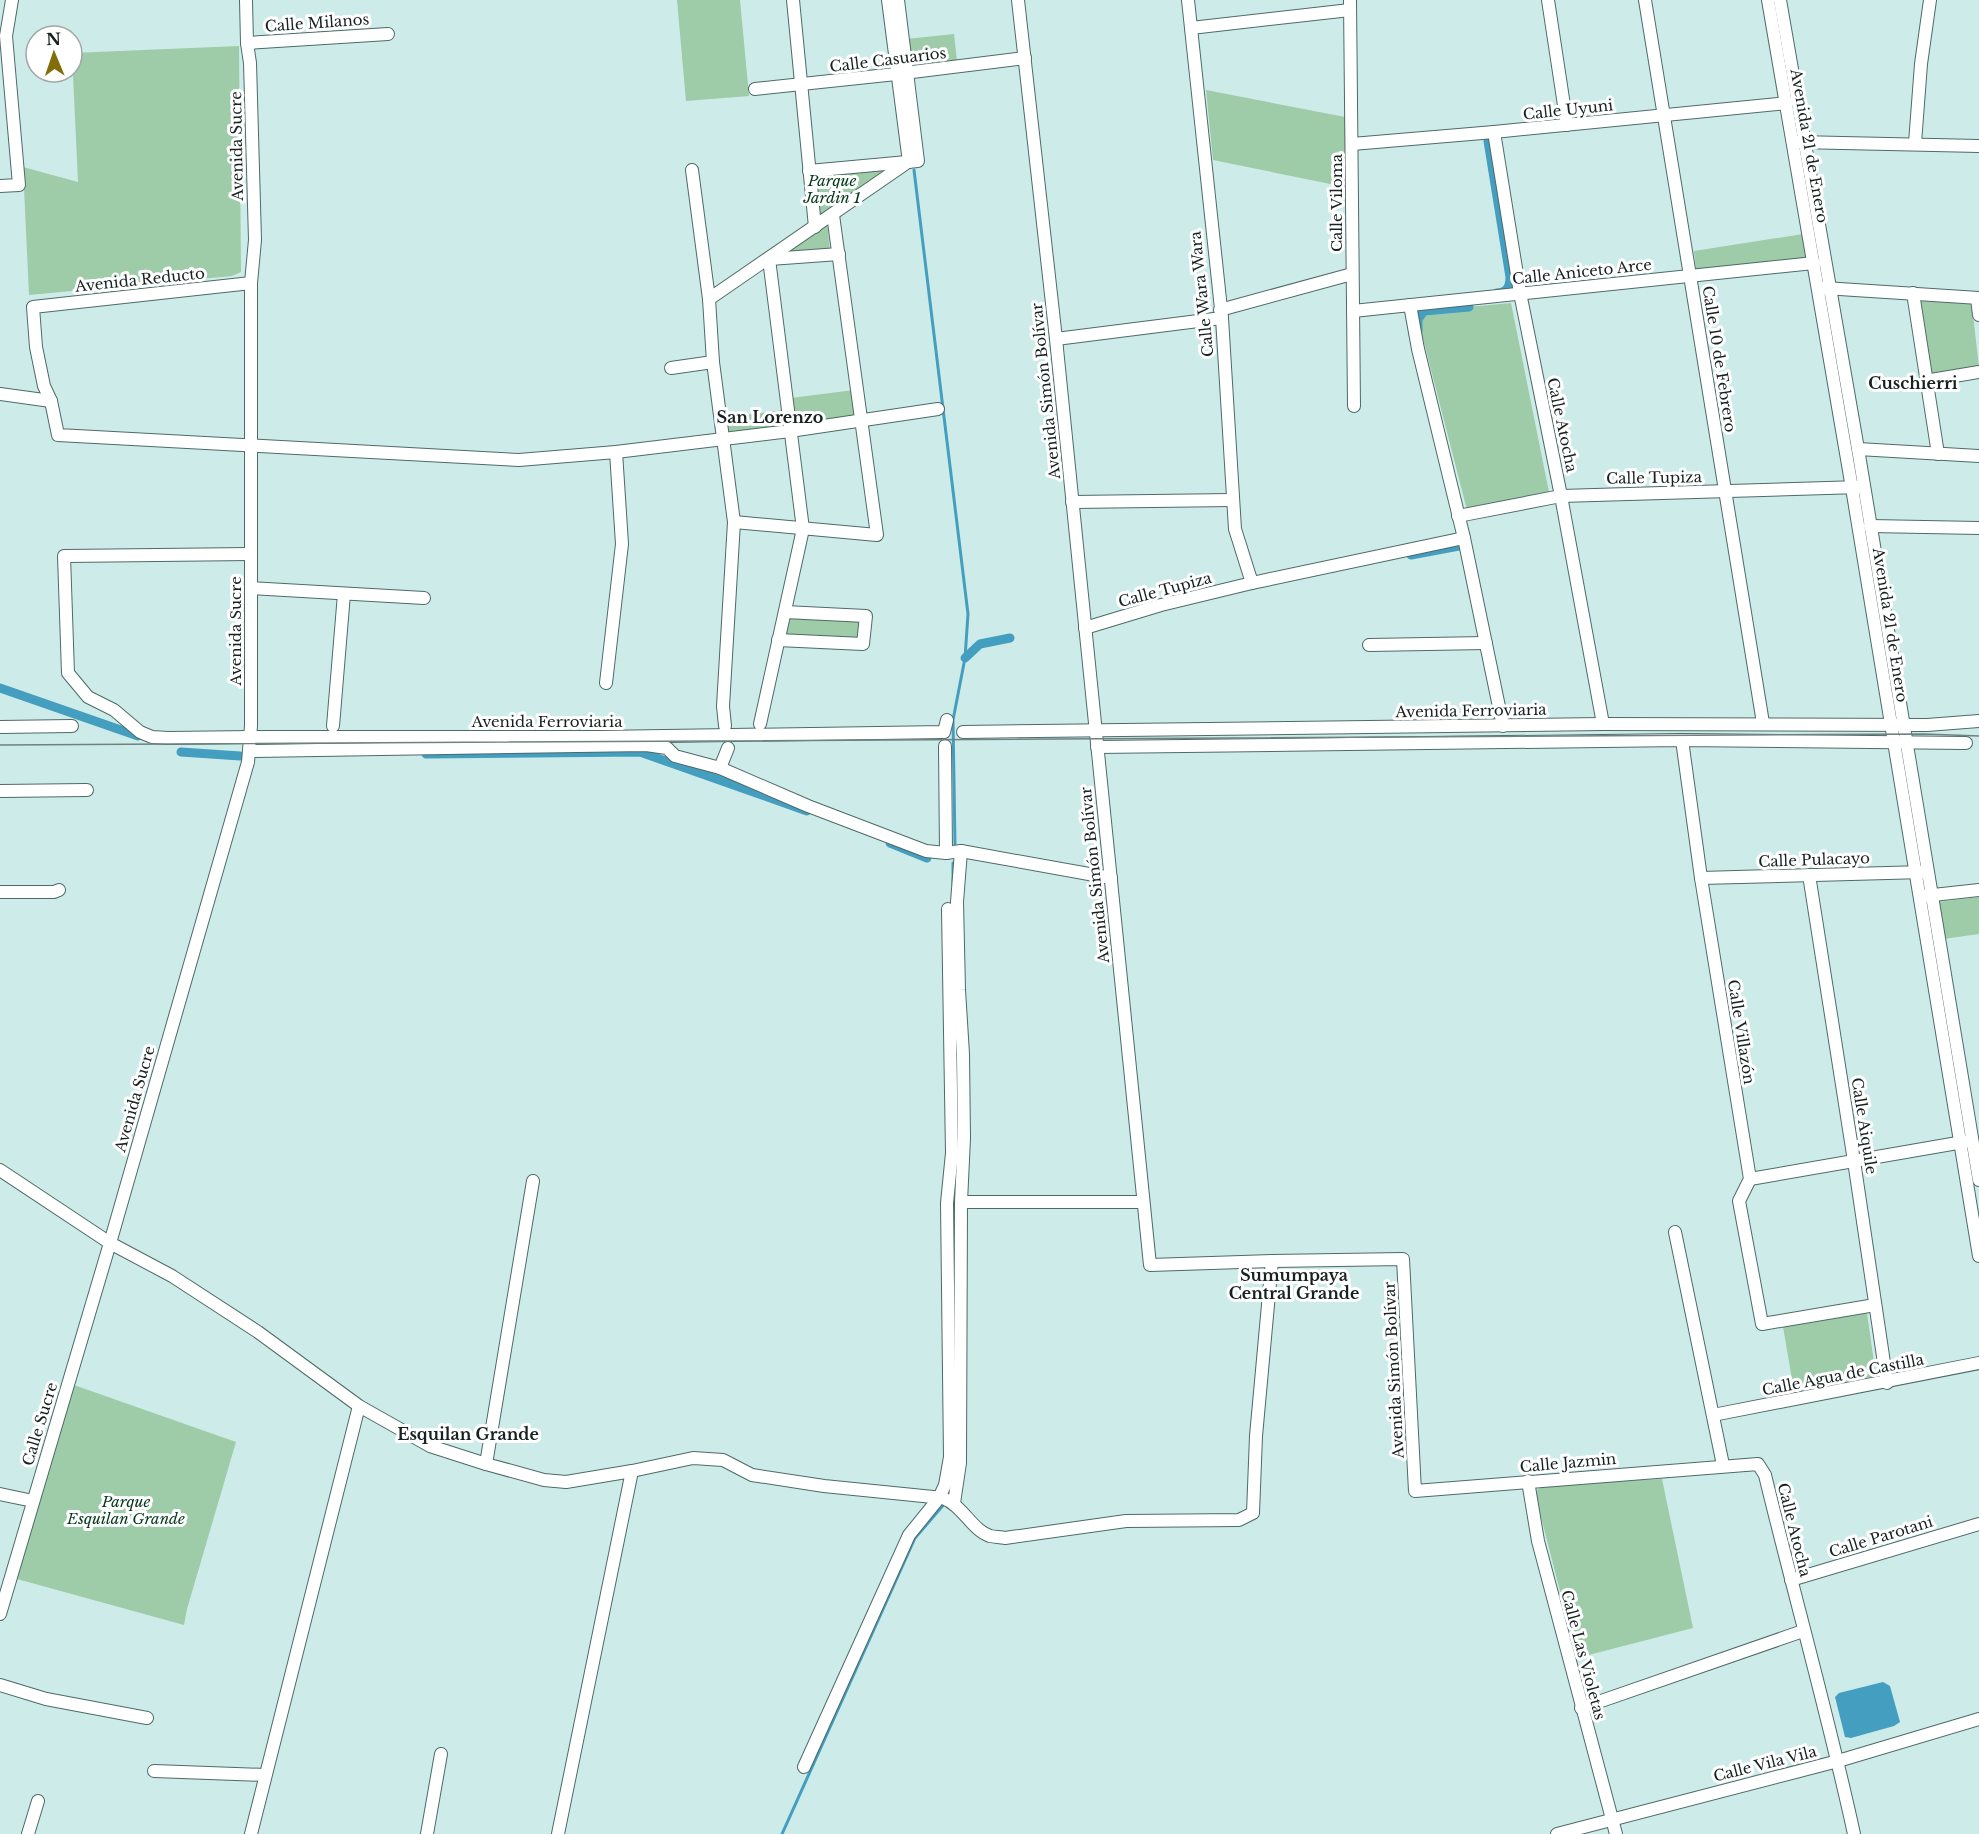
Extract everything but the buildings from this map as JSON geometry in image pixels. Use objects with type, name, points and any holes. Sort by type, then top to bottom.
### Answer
[{"type":"street","points":[[0,186],[19,185],[6,36],[12,0]]},
{"type":"street","name":"Avenida Sucre","points":[[110,1244],[248,762],[251,737],[251,283],[255,240],[246,0]]},
{"type":"street","points":[[793,0],[815,227]]},
{"type":"street","points":[[888,0],[914,162]]},
{"type":"street","points":[[898,0],[901,74]]},
{"type":"street","name":"Avenida Simón Bolívar","points":[[1018,0],[1056,339],[1150,1265],[1403,1259],[1415,1491]]},
{"type":"street","name":"Calle Wara Wara","points":[[1188,0],[1221,314],[1236,529],[1251,583]]},
{"type":"street","points":[[1548,0],[1567,125]]},
{"type":"street","name":"Calle 10 de Febrero","points":[[1644,0],[1763,723]]},
{"type":"street","name":"Avenida 21 de Enero","points":[[1768,0],[1787,104],[1799,142],[1946,1018],[1979,1180]]},
{"type":"street","name":"Avenida 21 de Enero","points":[[1780,0],[1814,262],[1825,288],[1858,449],[1858,487],[1870,526],[1897,724]]},
{"type":"street","points":[[1915,143],[1921,64],[1930,0]]},
{"type":"street","points":[[1191,28],[1350,5]]},
{"type":"street","name":"Calle Viloma","points":[[1350,5],[1354,406]]},
{"type":"street","name":"Calle Milanos","points":[[247,43],[388,34]]},
{"type":"street","name":"Calle Casuarios","points":[[755,89],[1025,58]]},
{"type":"street","name":"Calle Uyuni","points":[[1352,144],[1787,104]]},
{"type":"street","name":"Calle Atocha","points":[[1494,132],[1520,293],[1561,495],[1603,724]]},
{"type":"street","points":[[1799,142],[1979,146]]},
{"type":"street","points":[[809,171],[914,162]]},
{"type":"street","points":[[709,299],[890,174],[914,162]]},
{"type":"street","points":[[692,170],[709,299],[713,362],[734,522],[723,706],[725,726]]},
{"type":"street","points":[[734,522],[877,535],[833,215]]},
{"type":"street","points":[[769,259],[838,254]]},
{"type":"street","points":[[760,724],[803,529],[769,259]]},
{"type":"street","name":"Calle Aniceto Arce","points":[[1353,311],[1814,262]]},
{"type":"street","points":[[1056,339],[1221,314],[1352,274]]},
{"type":"street","name":"Avenida Reducto","points":[[51,401],[44,386],[36,347],[33,307],[251,283]]},
{"type":"street","points":[[1825,288],[1978,298],[1979,315]]},
{"type":"street","points":[[1913,293],[1938,454]]},
{"type":"street","points":[[1410,305],[1418,349],[1464,538],[1503,726]]},
{"type":"street","points":[[671,368],[713,362]]},
{"type":"street","points":[[1925,381],[1979,372]]},
{"type":"street","points":[[0,393],[51,401],[58,435],[519,460],[616,452],[790,431],[939,409]]},
{"type":"street","points":[[1858,449],[1979,456]]},
{"type":"street","points":[[606,683],[622,544],[616,452]]},
{"type":"street","name":"Calle Tupiza","points":[[1458,516],[1561,495],[1858,487]]},
{"type":"street","points":[[1072,502],[1233,500]]},
{"type":"street","points":[[1870,526],[1979,528]]},
{"type":"street","name":"Calle Tupiza","points":[[1085,628],[1161,605],[1251,583],[1464,538]]},
{"type":"street","name":"Avenida Ferroviaria","points":[[251,554],[64,556],[68,673],[88,697],[114,710],[140,732],[152,737],[168,738],[599,737],[944,732],[947,720]]},
{"type":"street","points":[[251,588],[424,598]]},
{"type":"street","points":[[333,726],[344,594]]},
{"type":"street","points":[[778,640],[863,644],[866,616],[785,612]]},
{"type":"street","points":[[1369,645],[1486,643]]},
{"type":"street","name":"Avenida Ferroviaria","points":[[963,732],[1603,724],[1927,725],[1979,721]]},
{"type":"street","points":[[0,727],[72,726]]},
{"type":"street","name":"Avenida Ferroviaria","points":[[1097,747],[1682,740],[1966,743]]},
{"type":"street","name":"Calle Villazón","points":[[1682,740],[1701,878],[1750,1179]]},
{"type":"street","name":"Avenida Ferroviaria","points":[[249,751],[646,745],[667,748],[675,756],[720,768],[808,806],[926,851],[961,851],[1111,878]]},
{"type":"street","points":[[945,746],[946,852]]},
{"type":"street","points":[[720,768],[728,748]]},
{"type":"street","points":[[0,791],[87,790]]},
{"type":"street","points":[[804,1767],[909,1535],[947,1500],[960,1463],[961,1202],[964,1138],[957,902],[961,851]]},
{"type":"street","name":"Calle Pulacayo","points":[[1701,878],[1922,872]]},
{"type":"street","name":"Calle Aiquile","points":[[1809,875],[1887,1383]]},
{"type":"street","points":[[0,892],[54,892],[59,890]]},
{"type":"street","points":[[1926,896],[1979,890]]},
{"type":"street","points":[[947,1500],[945,1485],[950,1457],[947,1203],[951,1153],[948,909]]},
{"type":"street","points":[[1875,1305],[1762,1324],[1738,1201],[1750,1179],[1971,1141]]},
{"type":"street","name":"Avenida 21 de Enero","points":[[1971,1141],[1979,1256]]},
{"type":"street","points":[[0,1170],[110,1244],[172,1276],[258,1332],[359,1406],[430,1446],[544,1480],[566,1482],[632,1472],[693,1458],[723,1460],[752,1475],[947,1500],[982,1532],[1005,1538],[1126,1521],[1239,1520],[1253,1514],[1256,1436],[1272,1261]]},
{"type":"street","points":[[486,1464],[532,1181]]},
{"type":"street","points":[[961,1202],[1143,1202]]},
{"type":"street","points":[[1675,1232],[1723,1465]]},
{"type":"street","name":"Calle Sucre","points":[[0,1614],[110,1244]]},
{"type":"street","name":"Calle Agua de Castilla","points":[[1713,1415],[1887,1383],[1979,1363]]},
{"type":"street","points":[[251,1834],[359,1406]]},
{"type":"street","name":"Calle Atocha","points":[[1723,1465],[1758,1464],[1765,1475],[1838,1761],[1854,1834]]},
{"type":"street","name":"Calle Jazmin","points":[[1415,1491],[1723,1465]]},
{"type":"street","points":[[558,1834],[632,1472]]},
{"type":"street","name":"Calle Las Violetas","points":[[1528,1481],[1538,1541],[1616,1834]]},
{"type":"street","points":[[0,1494],[33,1501]]},
{"type":"street","name":"Calle Parotani","points":[[1791,1580],[1979,1524]]},
{"type":"street","points":[[1581,1708],[1803,1631]]},
{"type":"street","points":[[0,1685],[46,1699],[147,1718]]},
{"type":"street","name":"Calle Vila Vila","points":[[1557,1834],[1838,1761],[1979,1719]]},
{"type":"street","points":[[427,1834],[441,1754]]},
{"type":"street","points":[[154,1771],[265,1775]]},
{"type":"street","points":[[28,1834],[38,1801]]},
{"type":"green space","points":[[677,0],[740,0],[749,96],[686,101]]},
{"type":"green space","points":[[954,34],[957,61],[909,66],[906,39]]},
{"type":"green space","points":[[239,46],[241,272],[232,276],[29,295],[23,167],[78,182],[73,84],[84,84],[84,52]]},
{"type":"green space","points":[[1206,90],[1345,117],[1345,187],[1213,160]]},
{"type":"green space","name":"Parque Jardin 1","points":[[887,170],[821,215],[818,212],[814,180],[819,175]]},
{"type":"green space","points":[[827,223],[830,252],[788,253]]},
{"type":"green space","points":[[1803,234],[1807,256],[1803,259],[1696,269],[1694,251]]},
{"type":"green space","points":[[1919,302],[1972,306],[1979,367],[1931,374]]},
{"type":"green space","points":[[1511,303],[1549,492],[1467,510],[1418,319],[1424,311]]},
{"type":"green space","points":[[854,390],[857,419],[795,427],[791,398]]},
{"type":"green space","points":[[784,410],[786,427],[724,435],[722,418]]},
{"type":"green space","points":[[786,618],[855,619],[861,626],[861,632],[855,639],[786,636],[784,632]]},
{"type":"green space","points":[[1979,897],[1979,934],[1943,939],[1938,902]]},
{"type":"green space","points":[[1867,1313],[1876,1376],[1794,1391],[1783,1327]]},
{"type":"green space","name":"Parque Esquilan Grande","points":[[74,1385],[236,1442],[184,1625],[17,1579]]},
{"type":"green space","points":[[1662,1479],[1693,1628],[1577,1658],[1536,1497],[1537,1490],[1544,1485]]},
{"type":"water","points":[[1883,1682],[1890,1686],[1900,1722],[1894,1726],[1851,1738],[1845,1737],[1835,1697],[1839,1693]]},
{"type":"waterway","points":[[1488,141],[1510,277],[1507,288],[1497,293]]},
{"type":"waterway","points":[[914,170],[968,614],[965,658],[953,720],[955,844]]},
{"type":"waterway","points":[[1418,331],[1418,319],[1424,311],[1469,307]]},
{"type":"waterway","points":[[1411,555],[1459,546]]},
{"type":"waterway","points":[[965,658],[980,644],[1010,638]]},
{"type":"waterway","points":[[0,688],[138,736]]},
{"type":"waterway","points":[[181,752],[240,756]]},
{"type":"waterway","points":[[426,754],[640,752],[807,811]]},
{"type":"waterway","points":[[890,843],[927,858]]},
{"type":"waterway","points":[[953,863],[953,885]]},
{"type":"waterway","points":[[954,1281],[955,1179]]},
{"type":"waterway","points":[[782,1834],[915,1538],[946,1502]]},
{"type":"tram line","points":[[0,745],[1924,734],[1979,736]]},
{"type":"district","name":"Cuschierri","points":[[1913,383]]},
{"type":"district","name":"San Lorenzo","points":[[770,417]]},
{"type":"district","name":"Sumumpaya Central Grande","points":[[1294,1284]]},
{"type":"district","name":"Esquilan Grande","points":[[468,1434]]}]
